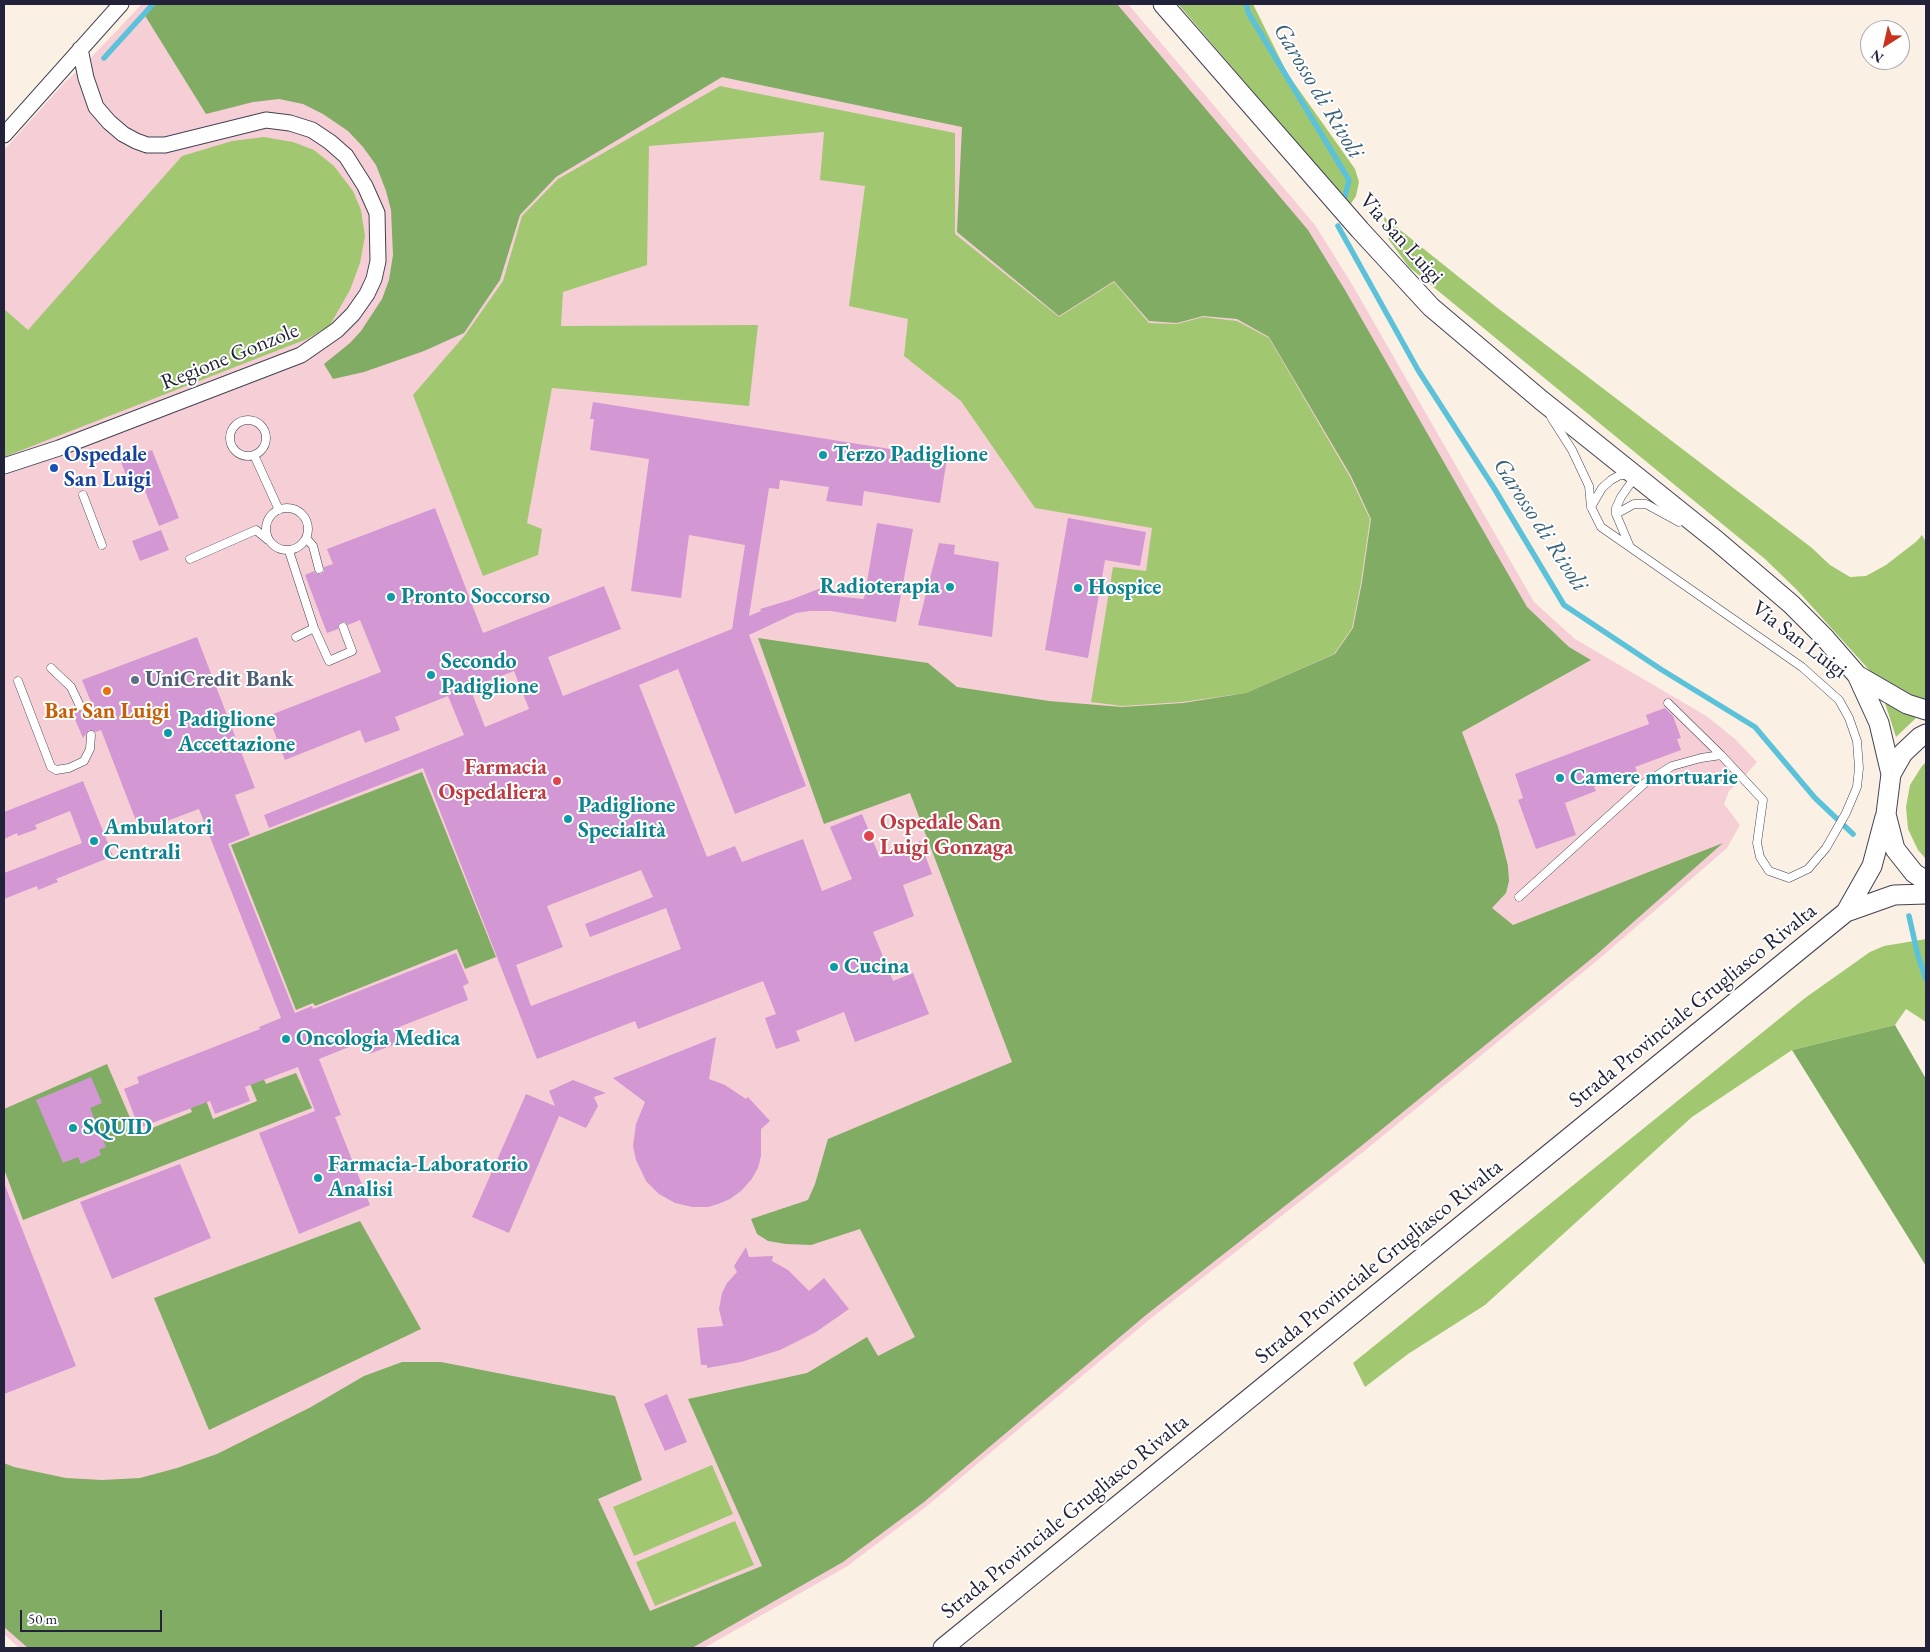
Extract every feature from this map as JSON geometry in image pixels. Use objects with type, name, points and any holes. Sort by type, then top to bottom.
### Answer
[{"type":"street","points":[[4,135],[121,4]]},
{"type":"street","name":"Via San Luigi","points":[[1163,4],[1431,307],[1541,400],[1636,475],[1791,604],[1824,637],[1857,676],[1879,723],[1891,774]]},
{"type":"street","name":"Regione Gonzole","points":[[4,466],[59,448],[301,355],[337,330],[353,314],[367,294],[374,279],[378,261],[376,213],[365,186],[346,156],[330,142],[312,130],[290,123],[266,120],[165,145],[147,145],[136,141],[123,134],[96,107],[86,78],[80,50]]},
{"type":"street","name":"Via San Luigi","points":[[1857,676],[1899,700],[1926,710]]},
{"type":"street","points":[[1926,734],[1920,737],[1903,754],[1891,774],[1886,814],[1895,849],[1914,872],[1926,881]]},
{"type":"street","name":"Strada Provinciale Grugliasco Rivalta","points":[[1846,912],[1872,866],[1886,814]]},
{"type":"street","name":"Strada Provinciale Grugliasco Rivalta","points":[[943,1648],[1846,912],[1894,895],[1926,894]]},
{"type":"lane","name":"Via San Luigi","points":[[1541,400],[1572,450],[1589,486],[1591,507],[1602,527],[1802,667],[1839,700],[1850,718],[1857,741],[1860,768],[1857,786],[1846,812],[1826,848],[1808,869],[1788,878],[1769,871],[1760,857],[1758,843],[1763,800],[1744,778],[1668,704]]},
{"type":"lane","points":[[240,421],[256,421],[263,428],[266,438],[265,444],[254,455],[242,455],[232,448],[230,442],[231,430],[240,421]]},
{"type":"lane","points":[[254,455],[279,510]]},
{"type":"lane","points":[[1591,507],[1602,488],[1610,480],[1620,475],[1636,475]]},
{"type":"lane","points":[[1630,547],[1616,514],[1616,508],[1636,475]]},
{"type":"lane","points":[[83,495],[102,545]]},
{"type":"lane","name":"Via San Luigi","points":[[1616,514],[1634,504],[1646,504],[1673,517],[1791,604]]},
{"type":"lane","points":[[190,558],[256,530],[275,547],[289,551],[296,549],[307,539],[308,524],[305,517],[293,509],[279,510],[269,518],[267,523],[266,530],[270,541]]},
{"type":"lane","points":[[307,539],[313,546],[319,569]]},
{"type":"lane","points":[[289,551],[314,628],[329,661],[352,651],[343,627]]},
{"type":"lane","points":[[296,637],[314,628]]},
{"type":"lane","points":[[51,668],[71,687],[80,706]]},
{"type":"lane","points":[[18,681],[51,767],[56,770],[69,768],[84,760],[90,749],[90,735]]},
{"type":"lane","points":[[1519,897],[1645,783],[1672,766],[1700,758],[1722,756]]},
{"type":"shaded area","name":"Ospedale San Luigi Gonzaga","points":[[142,4],[1128,4],[1315,225],[1353,286],[1534,602],[1575,639],[1708,717],[1735,739],[1757,762],[1729,791],[1724,804],[1740,825],[1727,848],[1599,959],[1363,1152],[1150,1319],[927,1506],[846,1567],[704,1648],[19,1648],[4,1634],[4,150],[65,82],[84,65]]},
{"type":"green space","points":[[153,4],[1117,4],[1308,230],[1345,290],[1527,607],[1569,647],[1591,660],[1462,732],[1498,827],[1508,866],[1509,881],[1506,893],[1492,908],[1513,925],[1723,843],[1596,955],[1360,1147],[1146,1315],[924,1502],[843,1562],[692,1648],[28,1648],[4,1627],[4,1463],[14,1467],[66,1478],[102,1480],[140,1478],[217,1454],[311,1407],[364,1376],[402,1362],[441,1362],[615,1396],[642,1480],[598,1499],[650,1611],[762,1566],[688,1399],[807,1373],[867,1337],[878,1356],[915,1337],[860,1229],[811,1245],[786,1244],[768,1241],[757,1234],[751,1219],[808,1200],[815,1184],[828,1139],[1012,1062],[910,793],[824,824],[758,638],[928,663],[957,687],[1049,701],[1122,707],[1183,703],[1246,693],[1335,654],[1353,628],[1371,519],[1351,476],[1269,337],[1237,319],[1203,316],[1177,323],[1149,321],[1114,281],[1059,316],[957,232],[962,127],[722,77],[556,177],[520,215],[500,280],[464,333],[424,351],[364,372],[333,379],[324,364],[350,343],[361,331],[382,299],[389,280],[393,255],[391,210],[376,165],[348,131],[323,114],[303,104],[279,99],[253,102],[206,114],[144,14]]},
{"type":"green space","points":[[1178,4],[1253,4],[1287,73],[1355,169],[1359,182],[1356,196],[1350,205]]},
{"type":"green space","points":[[720,86],[955,133],[955,234],[1059,317],[1114,282],[1149,323],[1177,324],[1203,317],[1237,321],[1269,338],[1350,477],[1370,519],[1352,628],[1334,654],[1246,693],[1182,702],[1122,706],[1091,702],[1113,567],[1146,571],[1152,528],[1035,508],[961,401],[904,356],[908,319],[849,306],[865,186],[820,180],[824,132],[649,146],[647,265],[563,292],[561,326],[758,325],[749,406],[552,388],[527,523],[542,529],[538,555],[483,576],[413,395],[465,335],[503,281],[522,216],[558,179]]},
{"type":"green space","points":[[264,137],[293,142],[314,150],[334,166],[353,191],[361,210],[365,236],[360,263],[350,290],[330,325],[307,339],[4,457],[4,309],[28,330],[182,156],[232,141]]},
{"type":"green space","points":[[1384,217],[1495,306],[1812,548],[1830,565],[1850,577],[1866,576],[1886,565],[1922,535],[1926,542],[1926,702],[1898,691],[1871,672],[1797,590],[1765,559],[1409,267],[1389,240]]},
{"type":"green space","points":[[1885,703],[1916,718],[1896,737]]},
{"type":"green space","points":[[1926,762],[1926,859],[1918,850],[1908,829],[1906,807],[1910,785]]},
{"type":"green space","points":[[422,772],[496,957],[465,969],[457,949],[315,1006],[313,1003],[296,1010],[231,845]]},
{"type":"green space","points":[[1926,939],[1926,1022],[1906,1009],[1895,1025],[1792,1050],[1692,1117],[1485,1305],[1408,1354],[1365,1387],[1353,1363],[1805,998],[1870,952],[1884,946]]},
{"type":"green space","points":[[1895,1025],[1926,1079],[1926,1266],[1792,1050]]},
{"type":"green space","points":[[107,1064],[137,1134],[192,1112],[187,1100],[203,1092],[213,1119],[257,1101],[247,1076],[260,1071],[266,1084],[296,1073],[312,1108],[23,1220],[4,1169],[4,1109]]},
{"type":"green space","points":[[360,1221],[421,1329],[209,1430],[154,1298]]},
{"type":"green space","points":[[712,1465],[733,1514],[634,1556],[613,1507]]},
{"type":"green space","points":[[735,1521],[754,1565],[655,1606],[636,1562]]},
{"type":"building","points":[[593,402],[947,458],[940,503],[864,491],[862,506],[826,501],[829,487],[780,480],[779,489],[769,488],[749,616],[761,611],[760,609],[821,588],[823,595],[864,599],[877,523],[913,529],[896,622],[831,611],[810,611],[796,613],[749,635],[806,786],[735,814],[678,669],[639,685],[707,857],[735,846],[742,862],[803,839],[822,891],[852,879],[830,827],[862,814],[880,858],[920,841],[932,874],[903,885],[914,916],[873,932],[893,981],[913,973],[929,1014],[855,1042],[844,1012],[796,1031],[800,1041],[776,1049],[765,1018],[776,1014],[763,981],[638,1029],[635,1021],[537,1059],[423,768],[269,828],[264,815],[464,735],[448,696],[395,717],[400,730],[365,743],[360,730],[285,760],[268,716],[381,672],[360,620],[348,625],[341,622],[338,629],[327,633],[305,575],[314,571],[317,574],[321,574],[324,571],[324,567],[333,564],[327,549],[435,508],[483,633],[604,586],[621,629],[548,657],[563,696],[732,629],[745,545],[689,535],[681,598],[631,591],[649,459],[590,450],[594,419],[590,419]],"holes":[[[514,671],[529,709],[485,727],[470,688]],[[641,870],[653,897],[585,924],[590,937],[666,908],[681,949],[531,1006],[516,965],[563,947],[547,906]]]},
{"type":"building","points":[[152,450],[179,518],[159,526],[143,486],[132,490],[121,462]]},
{"type":"building","name":"Hospice","points":[[1068,518],[1146,532],[1140,566],[1105,560],[1088,658],[1045,650]]},
{"type":"building","points":[[161,530],[169,550],[140,561],[132,541]]},
{"type":"building","name":"Radioterapia","points":[[939,543],[955,545],[954,554],[999,562],[992,637],[918,625]]},
{"type":"building","points":[[197,637],[255,788],[235,795],[250,835],[228,844],[295,1013],[312,1006],[313,1009],[456,953],[469,983],[463,986],[468,1000],[399,1027],[404,1041],[369,1054],[364,1041],[319,1059],[341,1115],[335,1117],[370,1205],[299,1234],[259,1133],[315,1111],[298,1067],[245,1087],[250,1101],[215,1114],[210,1101],[139,1128],[124,1089],[139,1083],[137,1077],[260,1029],[259,1027],[281,1018],[199,809],[140,831],[101,730],[96,732],[89,730],[83,738],[71,710],[75,708],[77,711],[82,711],[85,709],[85,704],[91,702],[82,680]]},
{"type":"building","name":"Camere mortuarie","points":[[1665,708],[1673,716],[1681,738],[1677,739],[1681,750],[1635,767],[1637,771],[1594,787],[1596,791],[1565,803],[1576,835],[1536,849],[1518,800],[1523,798],[1515,774],[1649,724],[1646,715]]},
{"type":"building","name":"Ambulatori Centrali","points":[[83,781],[113,856],[56,879],[58,882],[38,890],[37,886],[4,899],[4,873],[82,843],[70,811],[35,825],[37,829],[18,836],[17,833],[4,839],[4,812]]},
{"type":"building","points":[[716,1037],[709,1079],[725,1085],[746,1099],[748,1097],[770,1121],[761,1129],[761,1156],[758,1168],[751,1180],[730,1199],[708,1207],[692,1207],[675,1203],[659,1194],[646,1181],[636,1160],[633,1146],[636,1124],[645,1102],[613,1078]]},
{"type":"building","name":"SQUID","points":[[91,1077],[102,1103],[90,1108],[106,1147],[99,1150],[101,1155],[81,1164],[78,1157],[63,1163],[36,1100]]},
{"type":"building","points":[[573,1080],[606,1093],[594,1097],[598,1106],[586,1128],[559,1116],[509,1233],[472,1217],[526,1094],[555,1106],[549,1091]]},
{"type":"building","points":[[180,1164],[211,1238],[112,1279],[80,1202]]},
{"type":"building","points":[[4,1183],[76,1366],[4,1394]]},
{"type":"building","points":[[746,1247],[749,1257],[773,1256],[772,1261],[788,1270],[809,1291],[824,1278],[849,1309],[816,1332],[780,1350],[741,1362],[707,1368],[707,1365],[701,1365],[697,1328],[723,1326],[719,1309],[722,1293],[727,1283],[737,1272],[734,1266]]},
{"type":"building","points":[[667,1394],[687,1442],[665,1451],[644,1404]]},
{"type":"waterway","points":[[104,58],[153,4]]},
{"type":"waterway","name":"Garosso di Rivoli","points":[[1246,4],[1249,14],[1349,180],[1344,200]]},
{"type":"waterway","name":"Garosso di Rivoli","points":[[1338,226],[1418,370],[1494,488],[1564,605],[1662,670],[1755,727],[1815,798],[1853,834]]},
{"type":"waterway","name":"Garosso di Rivoli","points":[[1909,916],[1918,956],[1926,979]]},
{"type":"place","name":"Terzo Padiglione","points":[[823,455]]},
{"type":"place","name":"Ospedale San Luigi","points":[[54,468]]},
{"type":"place","name":"Radioterapia","points":[[950,587]]},
{"type":"place","name":"Hospice","points":[[1078,588]]},
{"type":"place","name":"Pronto Soccorso","points":[[391,597]]},
{"type":"place","name":"Secondo Padiglione","points":[[431,675]]},
{"type":"place","name":"UniCredit Bank","points":[[135,680]]},
{"type":"place","name":"Bar San Luigi","points":[[107,691]]},
{"type":"place","name":"Padiglione Accettazione","points":[[168,733]]},
{"type":"place","name":"Camere mortuarie","points":[[1560,778]]},
{"type":"place","name":"Farmacia Ospedaliera","points":[[557,781]]},
{"type":"place","name":"Padiglione Specialità","points":[[568,819]]},
{"type":"place","name":"Ospedale San Luigi Gonzaga","points":[[869,836]]},
{"type":"place","name":"Ambulatori Centrali","points":[[94,841]]},
{"type":"place","name":"Cucina","points":[[834,967]]},
{"type":"place","name":"Oncologia Medica","points":[[286,1039]]},
{"type":"place","name":"SQUID","points":[[73,1128]]},
{"type":"place","name":"Farmacia-Laboratorio Analisi","points":[[318,1178]]}]
